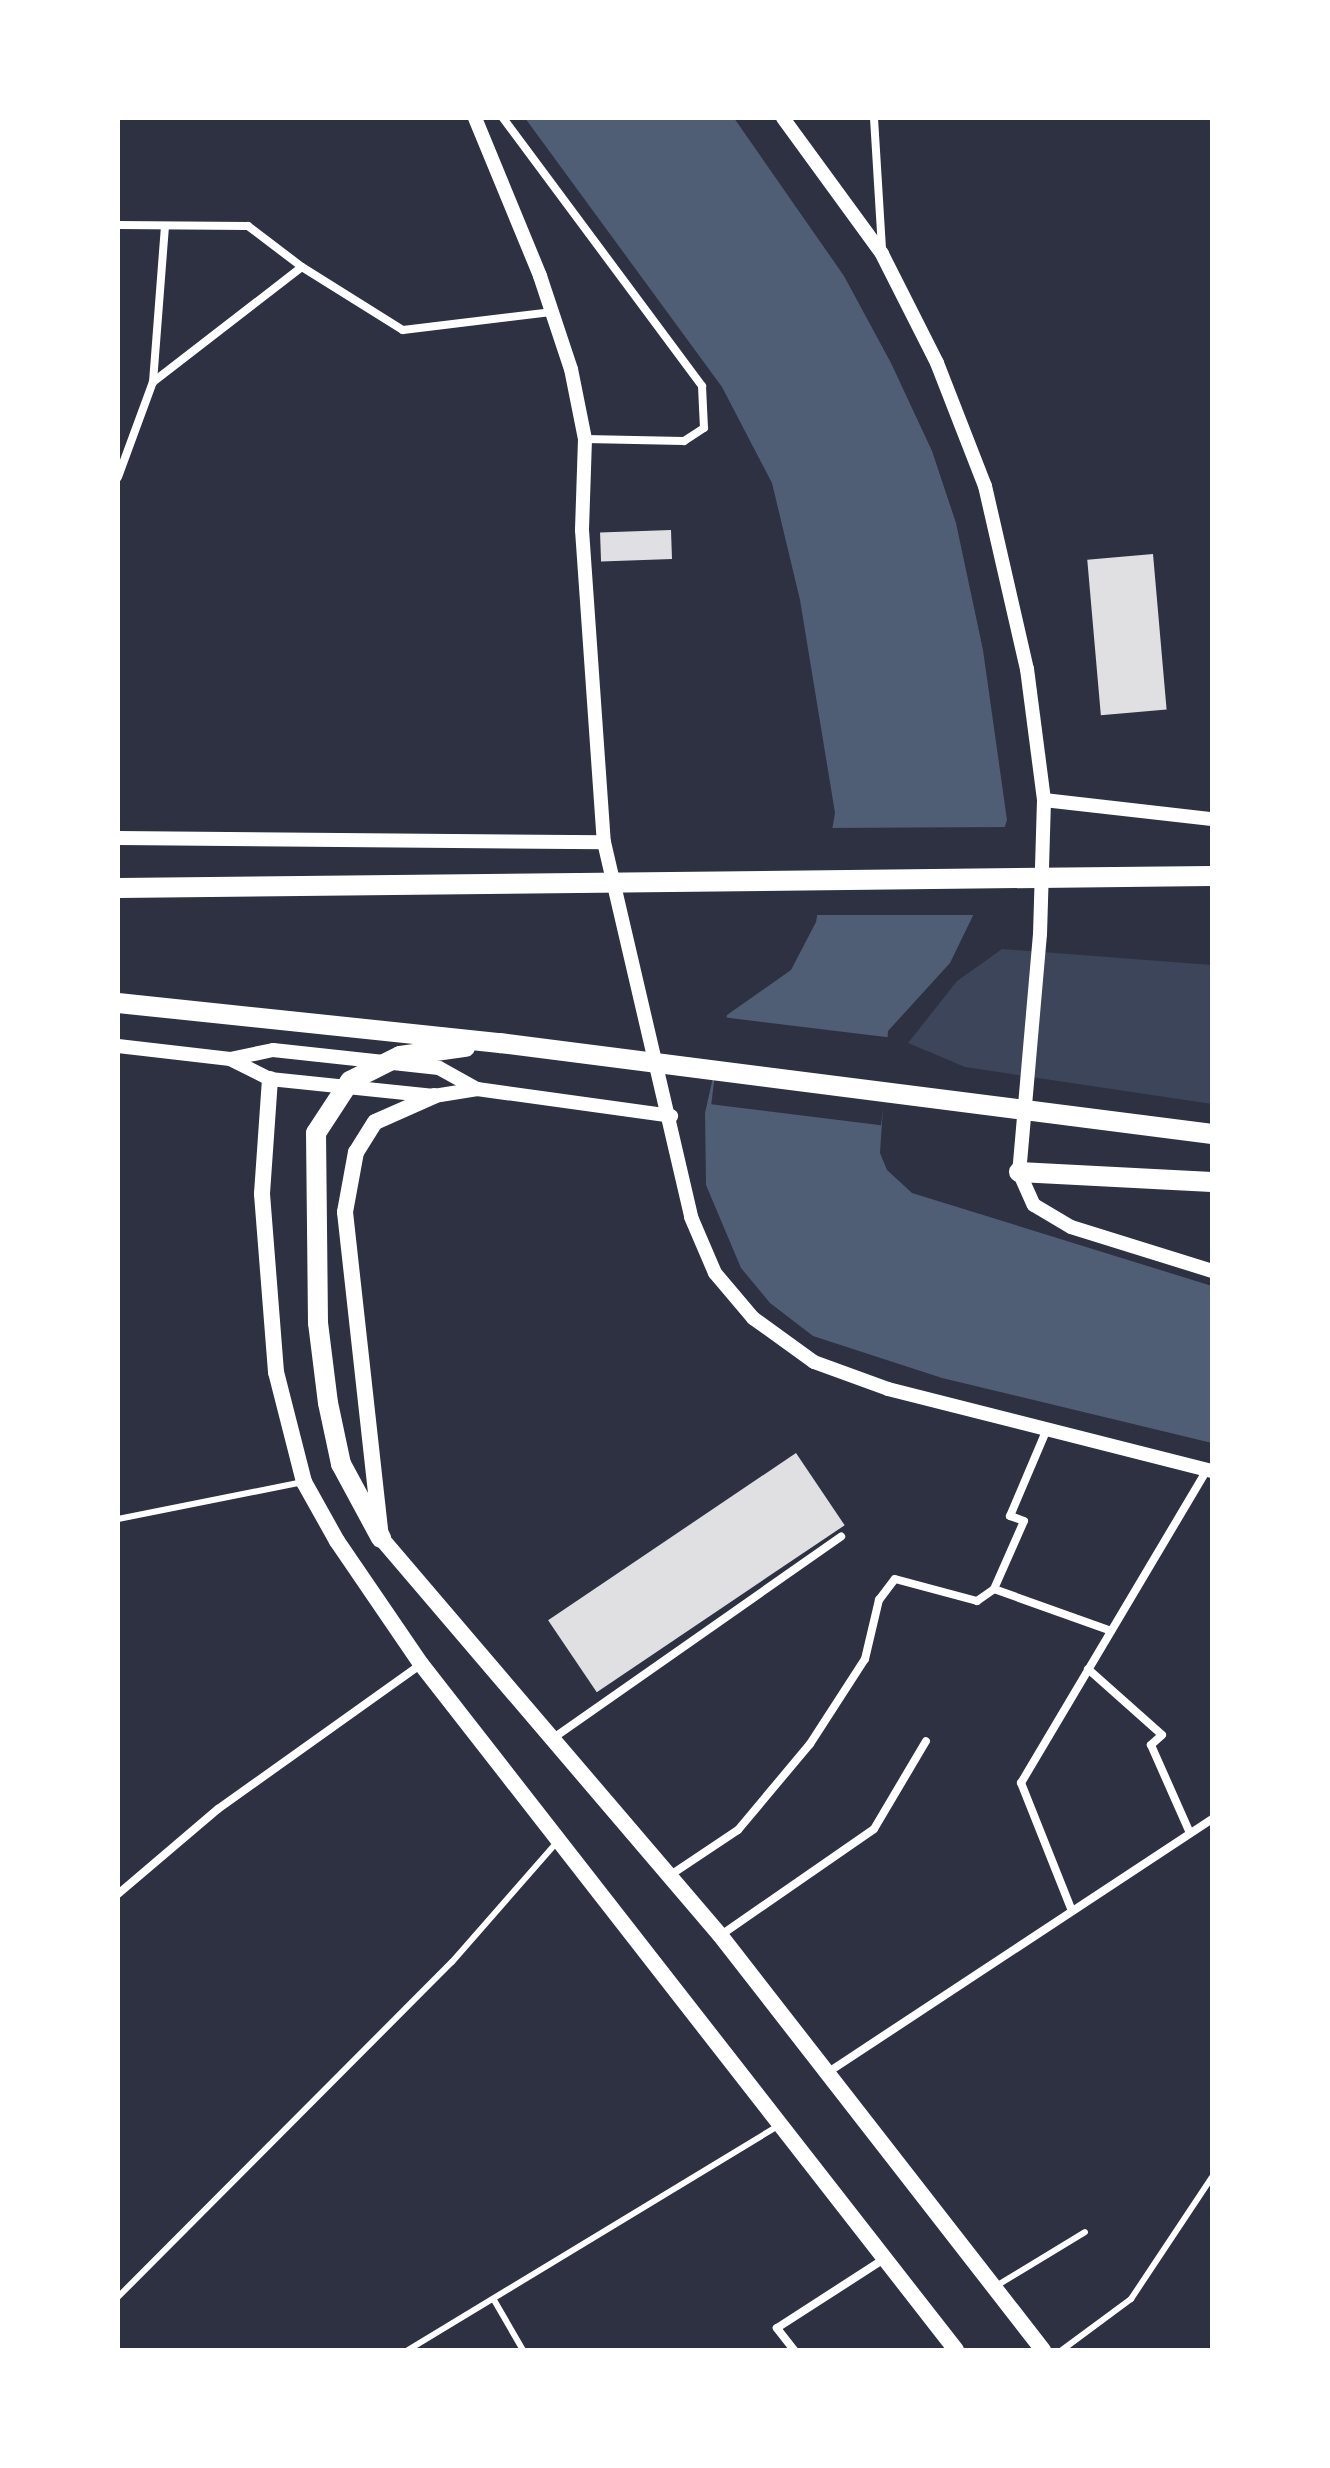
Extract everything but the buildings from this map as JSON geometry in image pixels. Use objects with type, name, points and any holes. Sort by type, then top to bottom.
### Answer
[{"type":"main road","points":[[118,888],[1212,876]]},
{"type":"main road","points":[[118,1003],[500,1043],[1212,1134]]},
{"type":"main road","points":[[500,1043],[400,1056],[350,1081],[316,1133],[318,1323],[341,1464],[381,1538],[720,1935],[830,2071],[1043,2350]]},
{"type":"main road","points":[[270,1079],[262,1194],[276,1372],[304,1482],[337,1541],[421,1664],[956,2350]]},
{"type":"main road","points":[[381,1538],[345,1212],[356,1152],[375,1122],[434,1096]]},
{"type":"main road","points":[[1019,1172],[1212,1182]]},
{"type":"street","points":[[475,118],[571,369],[585,439],[582,530],[604,842],[671,1116],[691,1217],[715,1273],[753,1318],[814,1362],[888,1389],[1209,1470],[1021,1783],[1072,1911]]},
{"type":"street","points":[[503,118],[702,386],[704,428],[684,441],[585,439]]},
{"type":"street","points":[[783,118],[882,254],[937,363],[985,486],[1027,669],[1044,800],[1040,934],[1019,1172],[1034,1205],[1071,1227],[1212,1271]]},
{"type":"street","points":[[874,118],[882,254]]},
{"type":"street","points":[[118,225],[248,226],[302,267],[403,330],[551,312]]},
{"type":"street","points":[[118,477],[153,382],[165,227]]},
{"type":"street","points":[[153,382],[302,267]]},
{"type":"street","points":[[1044,800],[1212,819]]},
{"type":"street","points":[[118,838],[604,842]]},
{"type":"street","points":[[118,1046],[230,1059],[273,1050],[439,1068],[477,1089]]},
{"type":"street","points":[[230,1059],[270,1079],[434,1096],[477,1089],[671,1116]]},
{"type":"street","points":[[668,1877],[738,1830],[810,1744],[865,1659],[879,1600],[895,1579],[977,1601],[994,1589],[1024,1521],[1010,1516],[1046,1431]]},
{"type":"street","points":[[551,1739],[841,1537]]},
{"type":"street","points":[[994,1589],[1111,1631]]},
{"type":"street","points":[[118,1894],[218,1809],[421,1664]]},
{"type":"street","points":[[1088,1669],[1162,1735],[1151,1745],[1190,1833]]},
{"type":"street","points":[[720,1935],[874,1829],[926,1741]]},
{"type":"street","points":[[830,2071],[1212,1819]]},
{"type":"street","points":[[794,2350],[777,2328],[885,2258]]},
{"type":"lane","points":[[118,1519],[304,1482]]},
{"type":"lane","points":[[118,2297],[452,1962],[559,1839]]},
{"type":"lane","points":[[408,2350],[781,2125]]},
{"type":"lane","points":[[1062,2350],[1131,2299],[1212,2177]]},
{"type":"lane","points":[[996,2286],[1085,2232]]},
{"type":"lane","points":[[494,2300],[523,2350]]},
{"type":"shaded area","points":[[525,118],[734,118],[844,276],[891,363],[932,451],[956,523],[983,650],[1007,820],[983,895],[950,963],[888,1031],[880,1153],[887,1170],[912,1193],[1212,1286],[1212,1443],[942,1378],[813,1336],[770,1303],[741,1268],[706,1185],[705,1113],[727,1015],[791,970],[816,922],[835,813],[800,600],[772,483],[722,387]]},
{"type":"shaded area","points":[[1002,949],[1212,965],[1212,1104],[965,1067],[908,1043],[957,981]]},
{"type":"pier","points":[[1009,827],[978,915],[813,915],[828,828]]},
{"type":"pier","points":[[722,1017],[892,1038],[881,1125],[711,1104]]}]
